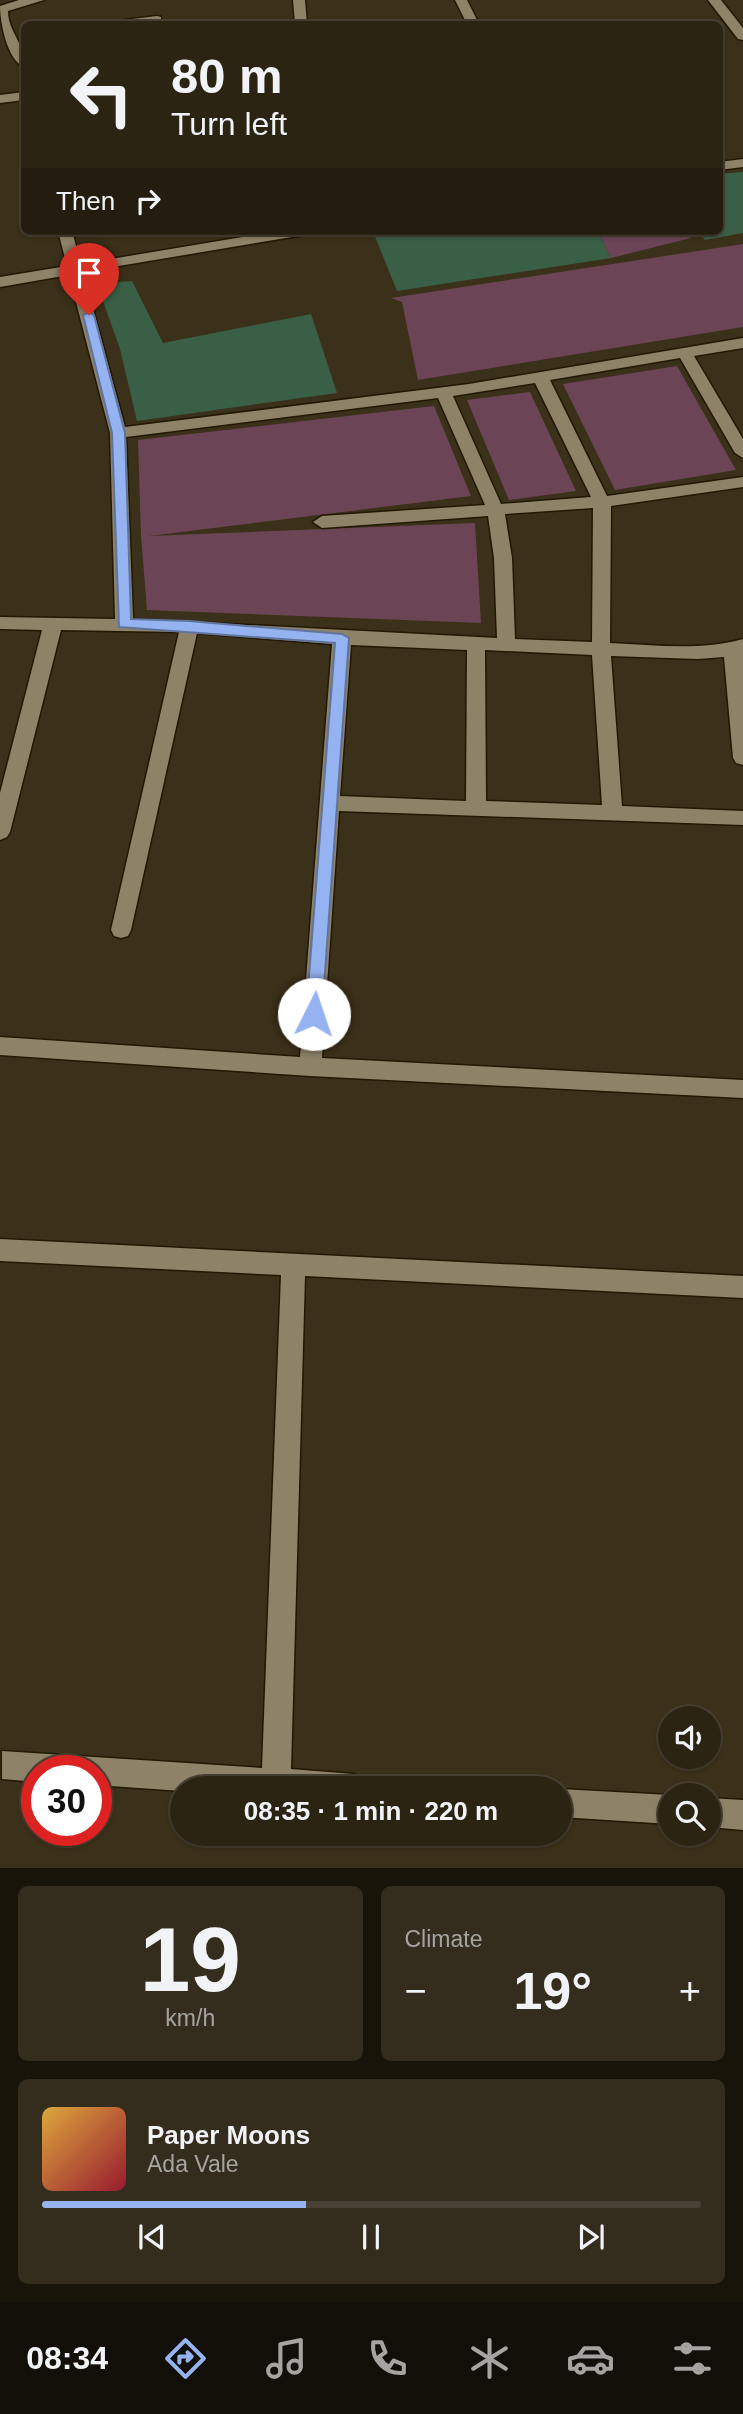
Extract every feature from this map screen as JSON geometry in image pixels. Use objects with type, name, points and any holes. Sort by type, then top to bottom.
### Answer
[{"type":"street","points":[[19,40],[2,18],[2,10],[8,5],[38,0]]},
{"type":"street","points":[[299,0],[301,21]]},
{"type":"street","points":[[461,0],[472,21]]},
{"type":"street","points":[[714,0],[743,36]]},
{"type":"street","points":[[149,21],[157,20]]},
{"type":"street","points":[[0,99],[21,99]]},
{"type":"street","points":[[723,166],[743,163]]},
{"type":"street","points":[[66,235],[118,433],[124,624]]},
{"type":"street","points":[[0,282],[279,235]]},
{"type":"street","points":[[118,433],[443,392],[743,343]]},
{"type":"street","points":[[685,353],[743,453]]},
{"type":"street","points":[[540,377],[602,502],[601,649],[613,814]]},
{"type":"street","points":[[443,392],[478,463],[495,509],[503,572],[506,644]]},
{"type":"street","points":[[322,522],[602,502],[743,482]]},
{"type":"street","points":[[0,623],[189,625],[342,638],[698,653],[738,647],[743,758]]},
{"type":"street","points":[[0,832],[53,624]]},
{"type":"street","points":[[121,930],[189,625]]},
{"type":"street","points":[[310,1067],[342,638]]},
{"type":"street","points":[[476,643],[476,809]]},
{"type":"street","points":[[328,803],[743,818]]},
{"type":"street","points":[[0,1046],[310,1067],[743,1089]]},
{"type":"street","points":[[0,1250],[743,1287]]},
{"type":"street","points":[[276,1776],[293,1265]]},
{"type":"street","points":[[2,1765],[21,1766]]},
{"type":"street","points":[[112,1772],[170,1776]]},
{"type":"street","points":[[572,1804],[658,1809]]},
{"type":"street","points":[[721,1814],[743,1815]]},
{"type":"green space","points":[[743,172],[743,233],[705,240],[701,235],[723,235],[723,174]]},
{"type":"green space","points":[[374,235],[599,235],[611,258],[397,291]]},
{"type":"green space","points":[[132,281],[163,343],[311,314],[337,393],[137,421],[120,349],[97,284]]},
{"type":"building","points":[[599,235],[688,235],[691,238],[611,258]]},
{"type":"building","points":[[743,244],[743,327],[418,380],[402,302],[391,298]]},
{"type":"building","points":[[677,366],[736,470],[615,490],[563,384]]},
{"type":"building","points":[[530,392],[576,491],[509,500],[467,400]]},
{"type":"building","points":[[434,406],[471,496],[149,536],[475,523],[481,623],[147,610],[138,440]]},
{"type":"route","points":[[89,315],[118,433],[124,624],[189,625],[342,638],[314,1014]]}]
